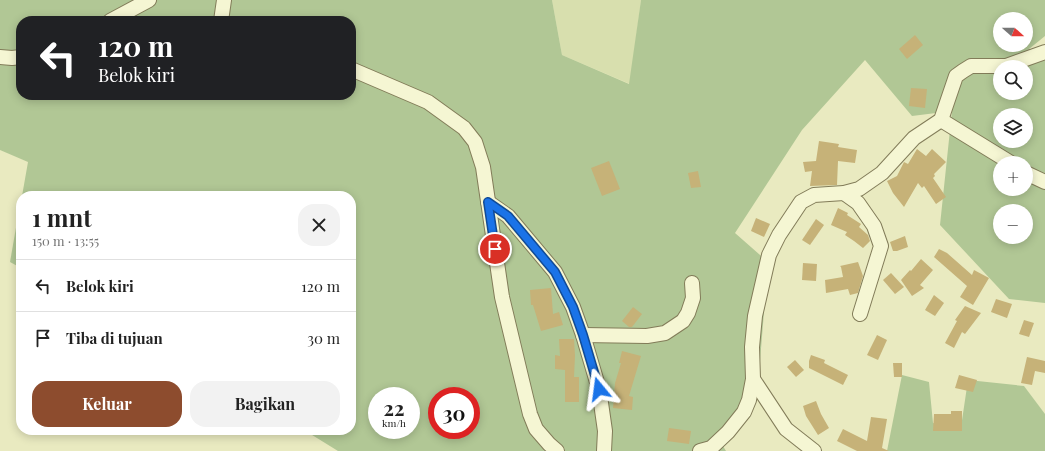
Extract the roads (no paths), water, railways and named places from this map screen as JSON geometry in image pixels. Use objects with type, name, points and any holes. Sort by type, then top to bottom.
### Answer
[{"type":"street","points":[[119,16],[149,0]]},
{"type":"street","points":[[222,16],[224,0]]},
{"type":"street","points":[[700,451],[711,448],[728,432],[744,412],[749,400],[753,379],[752,347],[755,316],[769,255],[779,235],[801,202],[814,195],[844,193],[859,189],[882,173],[914,138],[941,120],[956,76],[971,66],[1006,66],[1045,52]]},
{"type":"street","points":[[0,57],[16,58]]},
{"type":"street","points":[[356,71],[428,102],[464,128],[475,142],[483,168],[502,297],[530,414],[536,429],[557,451]]},
{"type":"street","points":[[941,120],[1000,156]]},
{"type":"street","points":[[1033,176],[1045,182]]},
{"type":"street","points":[[844,193],[858,203],[874,226],[880,246],[860,314]]},
{"type":"street","points":[[488,202],[508,216],[555,272],[573,307],[599,389],[605,431],[604,451]]},
{"type":"street","points":[[583,335],[647,336],[665,333],[683,321],[688,313],[693,298],[692,283]]},
{"type":"street","points":[[753,379],[786,429],[814,451]]}]
